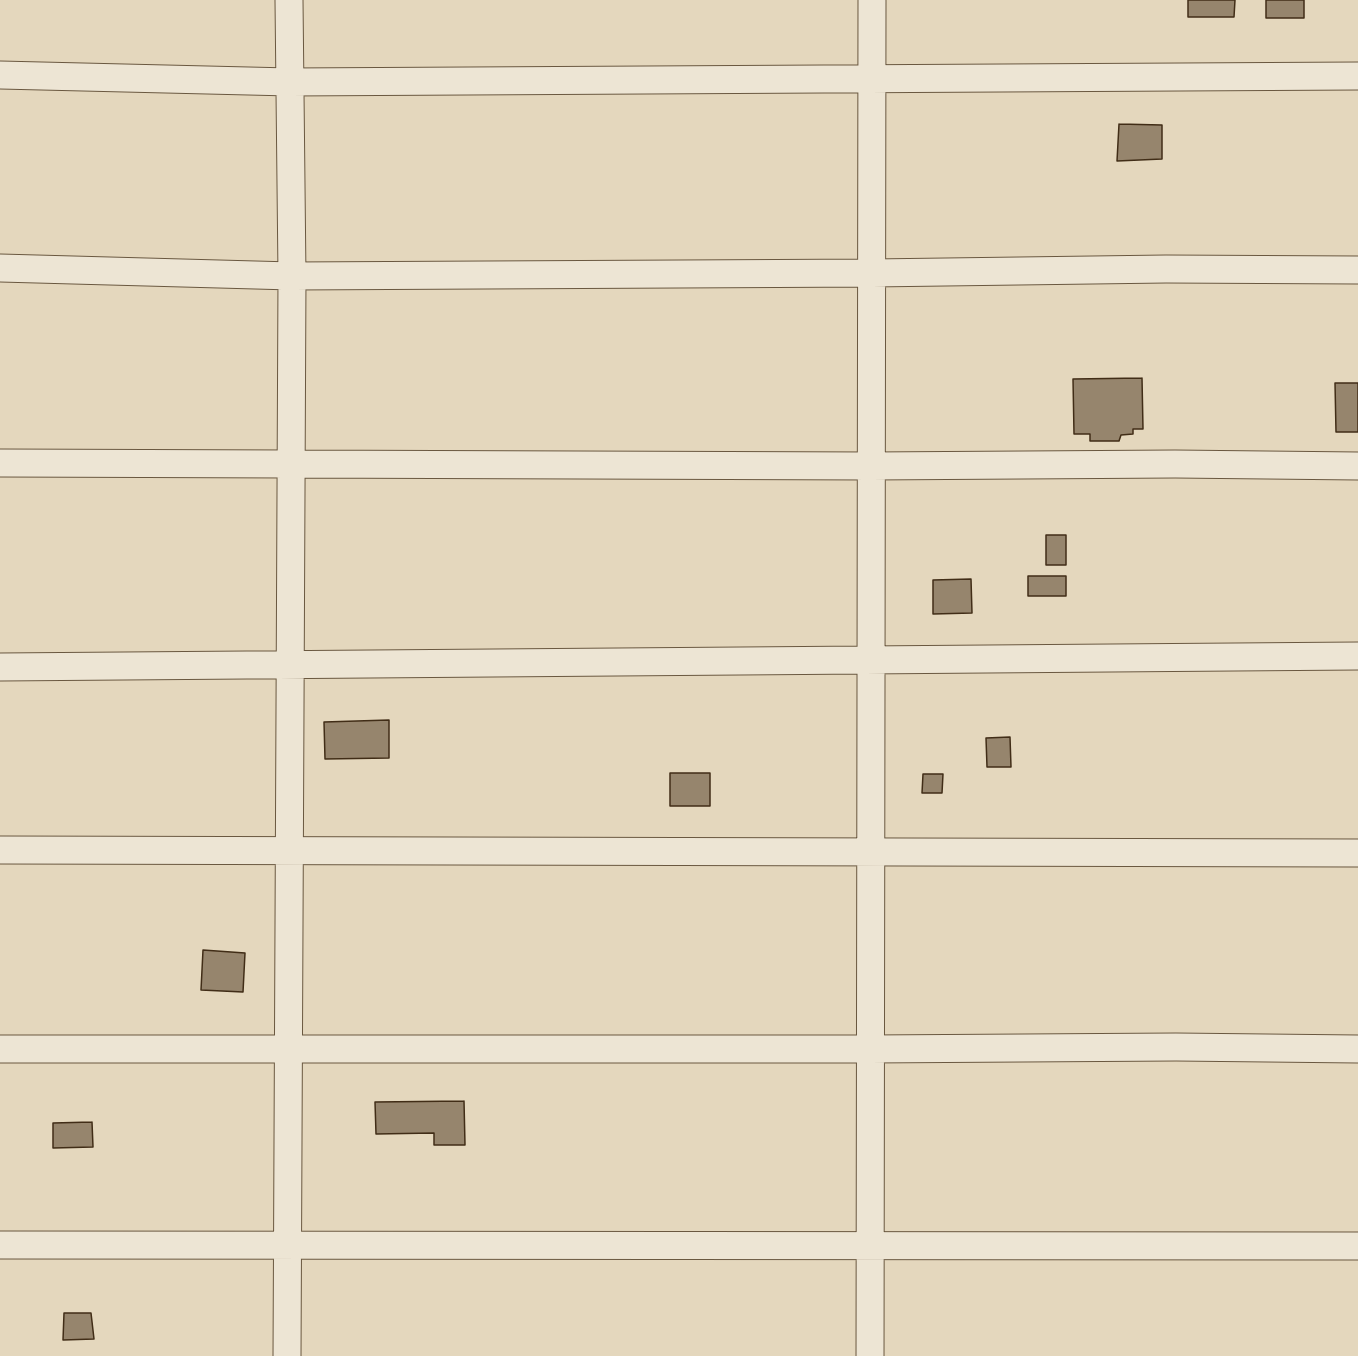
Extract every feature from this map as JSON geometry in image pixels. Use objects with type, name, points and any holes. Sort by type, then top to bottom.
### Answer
[{"type":"street","points":[[287,1356],[292,276],[290,0]]},
{"type":"street","points":[[870,1356],[872,0]]},
{"type":"street","points":[[0,75],[290,82],[1358,76]]},
{"type":"street","points":[[0,268],[292,276],[1166,269],[1358,270]]},
{"type":"street","points":[[0,463],[1358,466]]},
{"type":"street","points":[[0,667],[1358,656]]},
{"type":"street","points":[[0,850],[1358,853]]},
{"type":"street","points":[[0,1049],[1165,1047],[1358,1049]]},
{"type":"street","points":[[0,1245],[1358,1246]]},
{"type":"building","points":[[1188,0],[1235,0],[1234,17],[1188,17]]},
{"type":"building","points":[[1266,0],[1304,0],[1304,18],[1266,18]]},
{"type":"building","points":[[1119,124],[1162,125],[1162,159],[1117,161]]},
{"type":"building","points":[[1142,378],[1143,429],[1133,429],[1133,434],[1121,435],[1119,441],[1090,441],[1090,434],[1074,434],[1073,379]]},
{"type":"building","points":[[1335,383],[1358,383],[1358,432],[1336,432]]},
{"type":"building","points":[[1046,535],[1066,535],[1066,565],[1046,565]]},
{"type":"building","points":[[1028,576],[1066,576],[1066,596],[1028,596]]},
{"type":"building","points":[[971,579],[972,613],[933,614],[933,580]]},
{"type":"building","points":[[389,720],[389,758],[325,759],[324,722]]},
{"type":"building","points":[[1010,737],[1011,767],[987,767],[986,738]]},
{"type":"building","points":[[670,773],[710,773],[710,806],[670,806]]},
{"type":"building","points":[[923,774],[943,774],[942,793],[922,793]]},
{"type":"building","points":[[203,950],[245,953],[243,992],[201,990]]},
{"type":"building","points":[[464,1101],[465,1145],[434,1145],[434,1133],[376,1134],[375,1102]]},
{"type":"building","points":[[92,1122],[93,1147],[53,1148],[53,1123]]},
{"type":"building","points":[[64,1313],[91,1313],[94,1339],[63,1340]]}]
